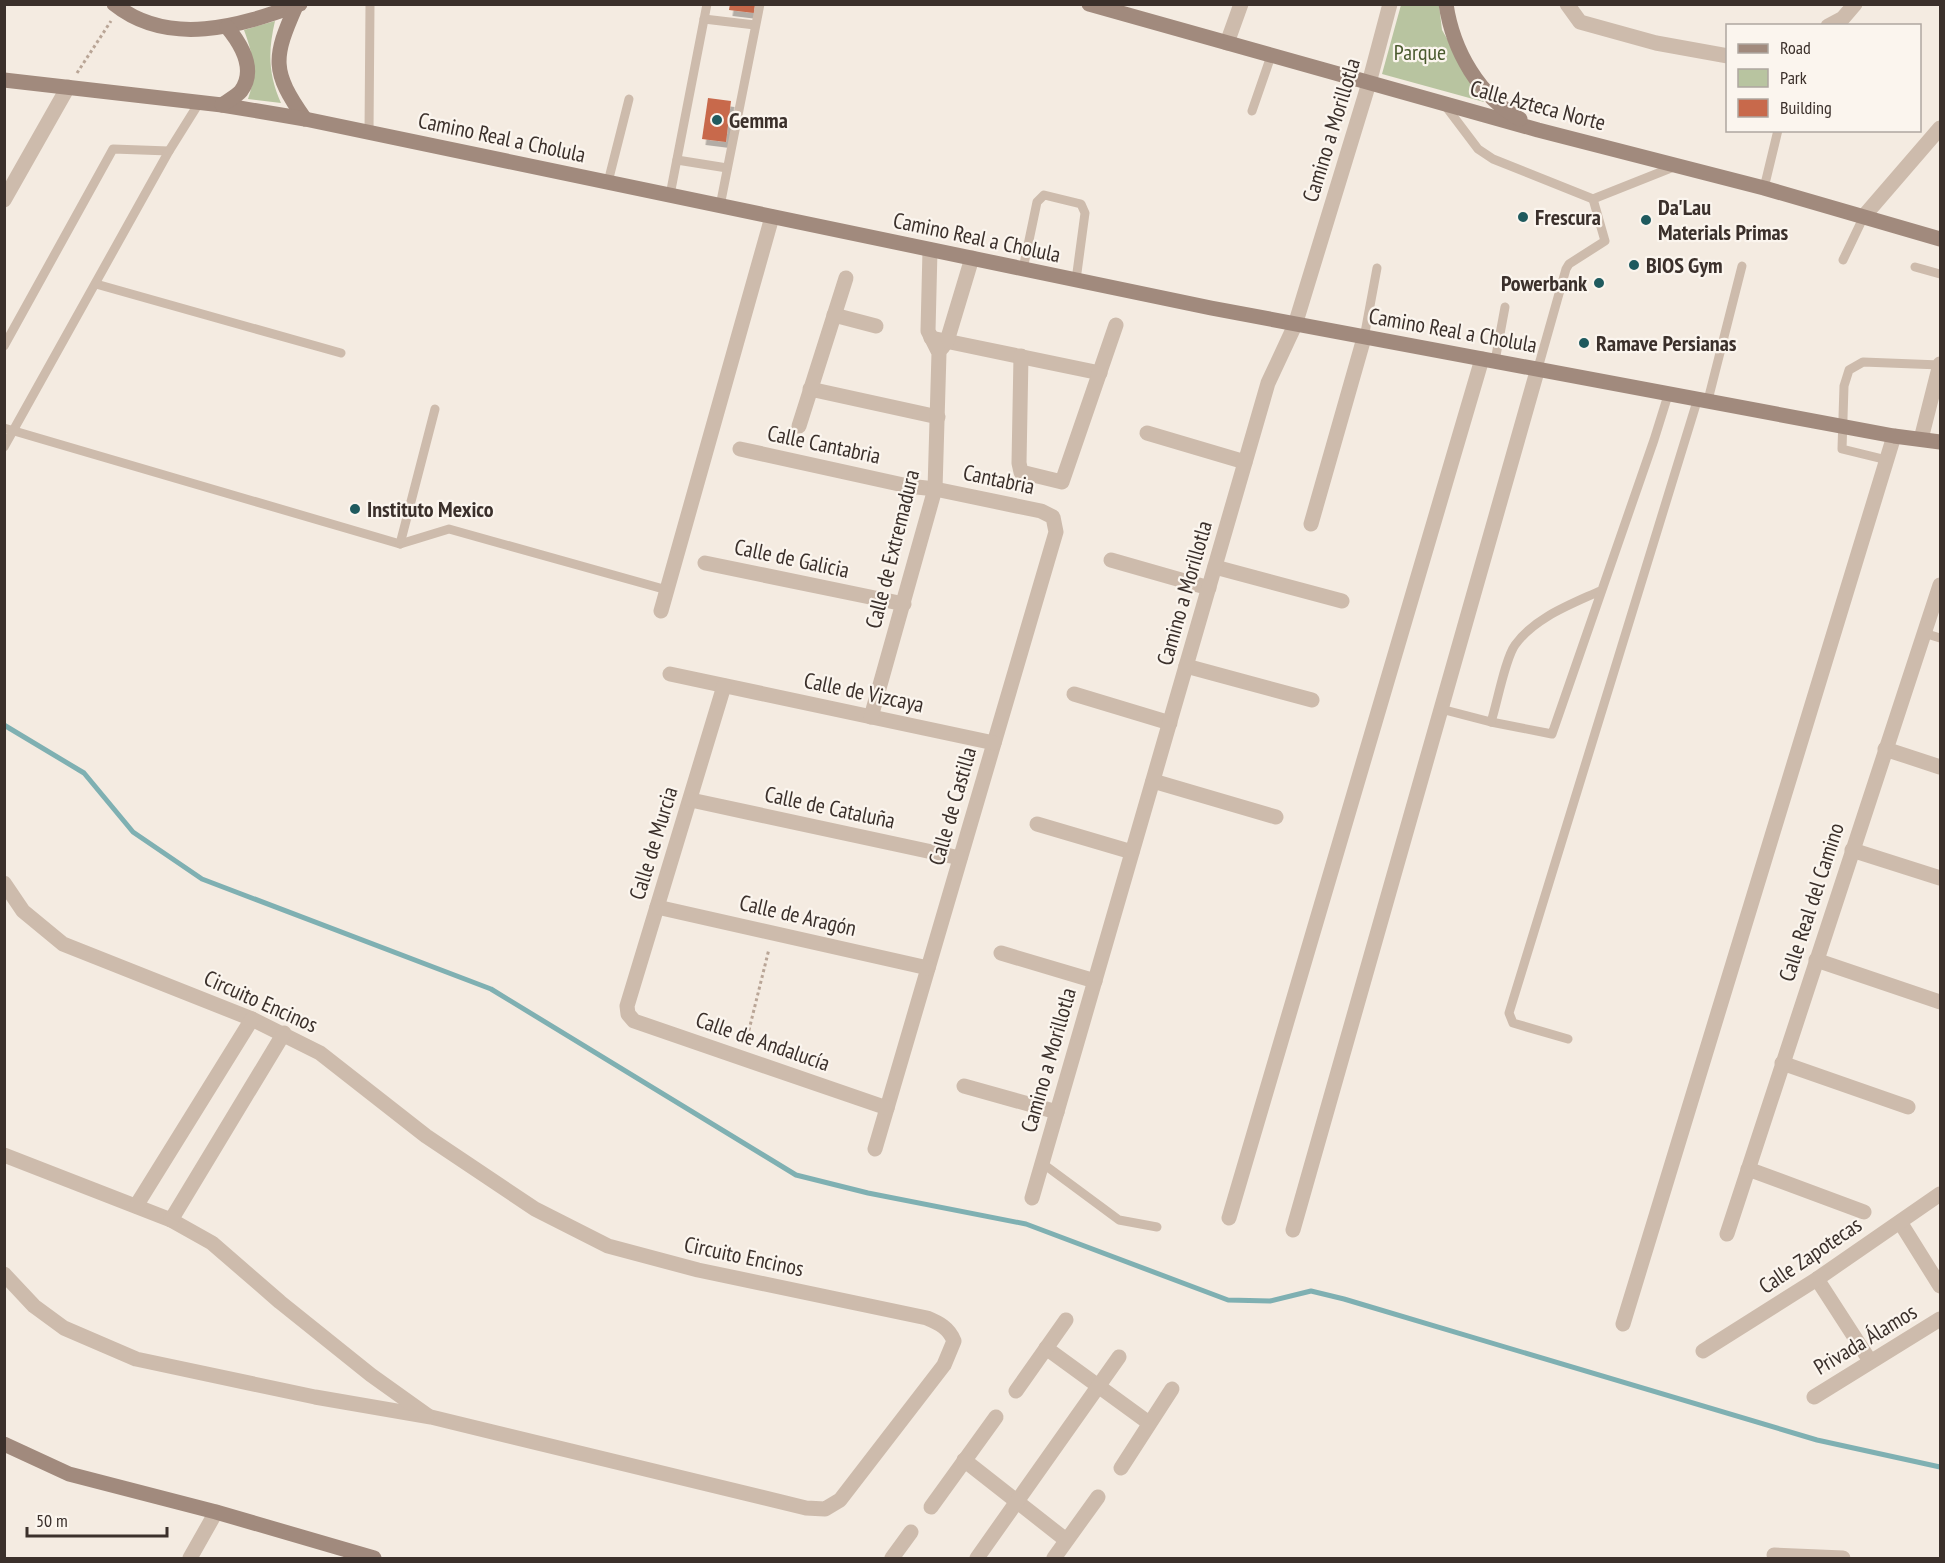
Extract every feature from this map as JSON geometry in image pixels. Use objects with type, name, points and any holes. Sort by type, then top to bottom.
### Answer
[{"type":"main road","name":"Calle Azteca Norte","points":[[1089,4],[1538,130],[1764,188],[1941,239]]},
{"type":"main road","points":[[1446,4],[1453,34],[1478,83],[1490,98],[1538,130]]},
{"type":"main road","points":[[118,6],[138,20],[169,29],[193,31],[227,27],[298,5]]},
{"type":"main road","points":[[298,5],[279,48],[278,69],[284,90],[304,119]]},
{"type":"main road","points":[[222,105],[241,91],[248,69],[244,47],[227,27]]},
{"type":"main road","name":"Camino Real a Cholula","points":[[4,80],[222,105],[304,119],[1295,325],[1669,392],[1894,436],[1941,442]]},
{"type":"main road","points":[[4,1444],[69,1474],[216,1512],[374,1558]]},
{"type":"street","points":[[1227,43],[1241,4]]},
{"type":"street","name":"Camino a Morillotla","points":[[1032,1198],[1268,383],[1295,325],[1369,83],[1390,4]]},
{"type":"street","points":[[1567,4],[1580,22],[1656,43],[1726,56]]},
{"type":"street","points":[[1832,24],[1843,18],[1855,4]]},
{"type":"street","points":[[4,200],[68,87]]},
{"type":"street","points":[[1864,216],[1941,128]]},
{"type":"street","points":[[661,611],[772,217]]},
{"type":"street","points":[[930,250],[928,331],[931,338],[943,347],[1021,357],[1100,373]]},
{"type":"street","name":"Calle de Extremadura","points":[[871,717],[935,489],[943,347],[972,258]]},
{"type":"street","points":[[799,426],[846,278]]},
{"type":"street","points":[[929,311],[953,315]]},
{"type":"street","points":[[834,315],[876,326]]},
{"type":"street","points":[[1021,357],[1019,464],[1021,472],[1062,482],[1116,325]]},
{"type":"street","points":[[1311,524],[1365,338]]},
{"type":"street","points":[[1228,1218],[1488,360]]},
{"type":"street","points":[[1921,439],[1940,365]]},
{"type":"street","points":[[1293,1230],[1538,368]]},
{"type":"street","points":[[810,389],[938,417]]},
{"type":"street","points":[[1147,433],[1245,462]]},
{"type":"street","points":[[1623,1323],[1894,436]]},
{"type":"street","name":"Calle Cantabria","points":[[740,449],[908,486],[935,489]]},
{"type":"street","name":"Cantabria","points":[[935,489],[1041,511],[1053,517]]},
{"type":"street","name":"Calle de Castilla","points":[[875,1149],[1056,532],[1053,517]]},
{"type":"street","points":[[1111,560],[1209,588]]},
{"type":"street","name":"Calle de Galicia","points":[[705,563],[904,604]]},
{"type":"street","points":[[1215,567],[1342,601]]},
{"type":"street","name":"Calle Real del Camino","points":[[1727,1234],[1885,748],[1941,585]]},
{"type":"street","points":[[1186,666],[1312,700]]},
{"type":"street","name":"Calle de Vizcaya","points":[[670,674],[994,743]]},
{"type":"street","name":"Calle de Murcia","points":[[628,1014],[627,1006],[724,686]]},
{"type":"street","points":[[1074,694],[1170,723]]},
{"type":"street","points":[[1885,748],[1941,767]]},
{"type":"street","points":[[1153,781],[1276,817]]},
{"type":"street","name":"Calle de Cataluña","points":[[691,800],[960,858]]},
{"type":"street","points":[[1037,824],[1132,852]]},
{"type":"street","points":[[1852,850],[1941,878]]},
{"type":"street","name":"Circuito Encinos","points":[[4,883],[23,911],[63,944],[284,1033],[320,1053],[426,1136],[535,1209],[608,1246],[698,1270],[927,1318],[941,1323],[951,1333],[954,1341],[944,1365],[840,1500],[825,1509],[806,1508],[431,1418],[315,1397],[136,1359],[64,1328],[34,1306],[4,1274]]},
{"type":"street","name":"Calle de Aragón","points":[[657,907],[928,968]]},
{"type":"street","points":[[1001,953],[1095,981]]},
{"type":"street","points":[[1816,960],[1941,1002]]},
{"type":"street","name":"Calle de Andalucía","points":[[628,1014],[634,1020],[887,1108]]},
{"type":"street","points":[[136,1206],[252,1019]]},
{"type":"street","points":[[171,1220],[284,1033]]},
{"type":"street","points":[[1782,1063],[1908,1107]]},
{"type":"street","points":[[964,1086],[1057,1112]]},
{"type":"street","name":"Circuito Encinos","points":[[4,1155],[171,1220],[212,1243],[372,1375],[431,1418]]},
{"type":"street","points":[[1748,1169],[1864,1212]]},
{"type":"street","name":"Calle Zapotecas","points":[[1703,1351],[1818,1279],[1941,1194]]},
{"type":"street","points":[[1900,1222],[1941,1286]]},
{"type":"street","points":[[1818,1279],[1870,1361]]},
{"type":"street","name":"Privada Álamos","points":[[1814,1397],[1941,1319]]},
{"type":"street","points":[[1016,1391],[1066,1320]]},
{"type":"street","points":[[1046,1348],[1149,1423]]},
{"type":"street","points":[[977,1558],[1119,1357]]},
{"type":"street","points":[[1121,1468],[1173,1389]]},
{"type":"street","points":[[931,1507],[996,1417]]},
{"type":"street","points":[[964,1460],[1066,1540]]},
{"type":"street","points":[[1054,1558],[1098,1497]]},
{"type":"street","points":[[190,1558],[216,1512]]},
{"type":"street","points":[[892,1558],[912,1532]]},
{"type":"street","points":[[1774,1555],[1843,1558]]},
{"type":"lane","points":[[369,133],[370,4]]},
{"type":"lane","points":[[670,195],[707,4]]},
{"type":"lane","points":[[720,206],[760,4]]},
{"type":"lane","points":[[704,19],[755,25]]},
{"type":"lane","points":[[1252,111],[1271,56]]},
{"type":"lane","points":[[608,183],[629,99]]},
{"type":"lane","points":[[1443,102],[1478,149],[1493,159],[1593,199],[1678,165]]},
{"type":"lane","points":[[4,447],[9,430],[96,284],[169,151],[199,103]]},
{"type":"lane","points":[[1764,188],[1778,132]]},
{"type":"lane","points":[[4,345],[113,149],[169,151]]},
{"type":"lane","points":[[677,160],[727,168]]},
{"type":"lane","points":[[1023,269],[1036,202],[1044,195],[1081,204],[1085,213],[1076,280]]},
{"type":"lane","points":[[1538,368],[1566,269],[1569,264],[1605,242],[1593,199]]},
{"type":"lane","points":[[1843,260],[1864,216]]},
{"type":"lane","points":[[1568,1039],[1513,1023],[1509,1013],[1703,399],[1742,266]]},
{"type":"lane","points":[[1915,267],[1941,274]]},
{"type":"lane","points":[[1365,338],[1377,268]]},
{"type":"lane","points":[[96,284],[341,353]]},
{"type":"lane","points":[[1488,360],[1504,307]]},
{"type":"lane","points":[[1887,460],[1842,449],[1844,386],[1849,370],[1854,365],[1863,362],[1940,365]]},
{"type":"lane","points":[[1441,710],[1552,734],[1669,392]]},
{"type":"lane","points":[[400,544],[435,409]]},
{"type":"lane","points":[[9,430],[400,544],[449,529],[667,590]]},
{"type":"lane","points":[[1491,722],[1514,646],[1532,628],[1555,612],[1602,590]]},
{"type":"lane","points":[[1924,633],[1941,638]]},
{"type":"lane","points":[[1042,1162],[1119,1220],[1157,1227]]},
{"type":"path","points":[[68,87],[118,6]]},
{"type":"path","points":[[742,1058],[773,933]]},
{"type":"green space","name":"Parque","points":[[1401,5],[1439,5],[1442,30],[1484,102],[1382,74]]},
{"type":"green space","points":[[275,21],[270,62],[281,103],[248,99],[253,64],[244,30]]},
{"type":"building","points":[[730,4],[755,4],[754,13],[729,10]]},
{"type":"building","name":"Gemma","points":[[708,98],[731,101],[726,142],[702,139]]},
{"type":"waterway","points":[[4,725],[84,773],[133,832],[202,879],[491,989],[796,1175],[868,1193],[1026,1224],[1228,1300],[1270,1301],[1311,1291],[1344,1299],[1817,1440],[1940,1467]]},
{"type":"place","name":"Gemma","points":[[717,120]]},
{"type":"place","name":"Frescura","points":[[1523,217]]},
{"type":"place","name":"Da'Lau Materials Primas","points":[[1646,220]]},
{"type":"place","name":"BIOS Gym","points":[[1634,265]]},
{"type":"place","name":"Powerbank","points":[[1599,283]]},
{"type":"place","name":"Ramave Persianas","points":[[1584,343]]},
{"type":"place","name":"Instituto Mexico","points":[[355,509]]}]
